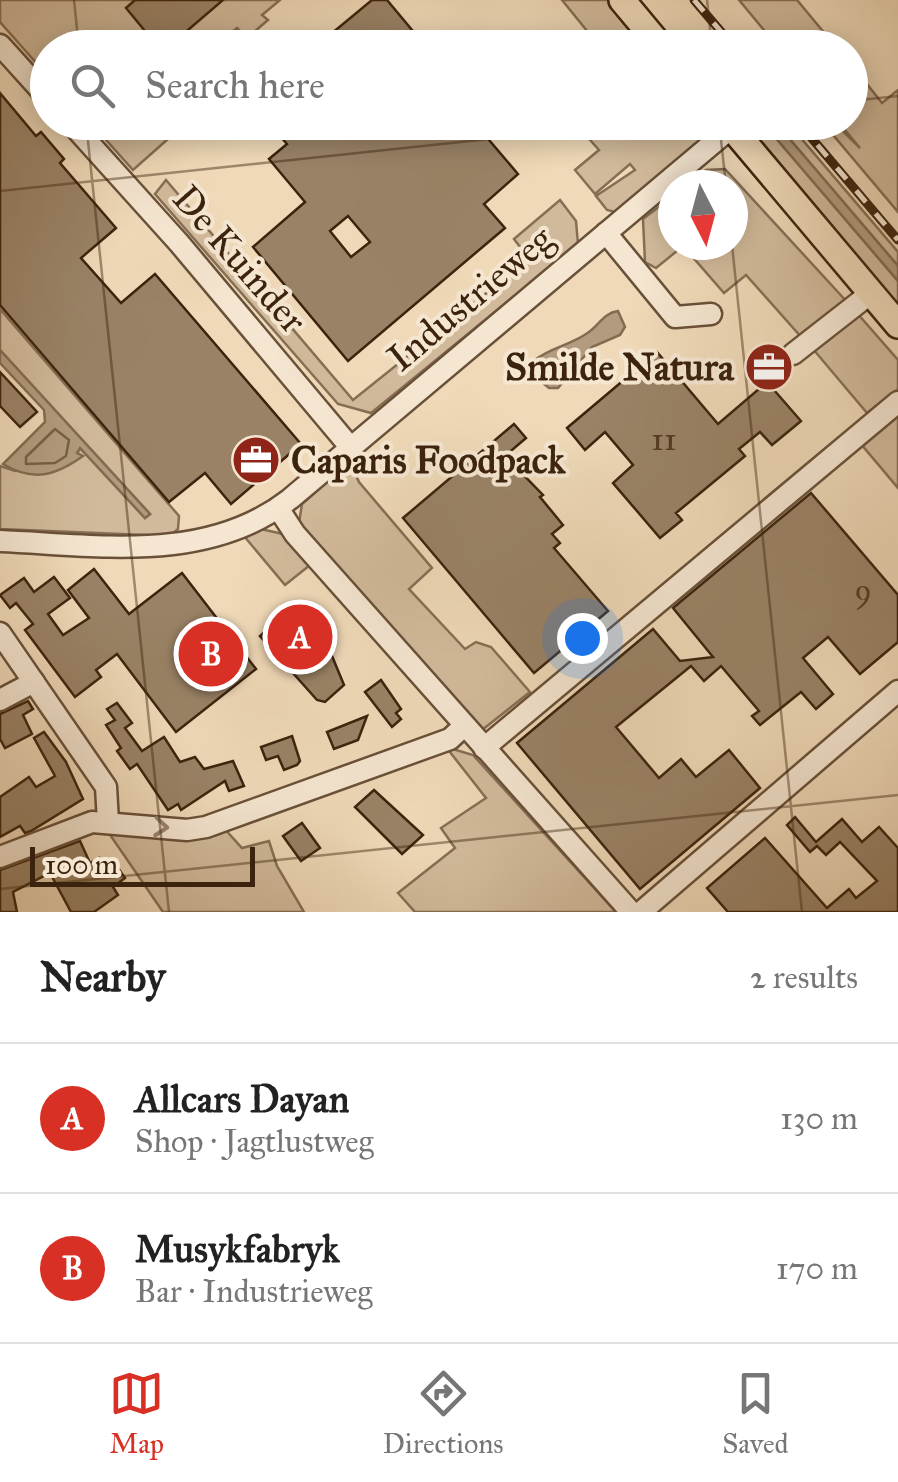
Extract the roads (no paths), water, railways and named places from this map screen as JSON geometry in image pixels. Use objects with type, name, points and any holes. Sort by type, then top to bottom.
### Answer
[{"type":"main road","points":[[622,0],[647,30]]},
{"type":"main road","name":"Industrieweg","points":[[742,140],[898,325]]},
{"type":"street","points":[[0,45],[30,78]]},
{"type":"street","name":"De Kuinder","points":[[86,140],[351,448]]},
{"type":"street","name":"Industrieweg","points":[[0,541],[168,546],[228,532],[278,508],[712,140]]},
{"type":"street","points":[[606,233],[675,317],[711,314]]},
{"type":"street","points":[[793,354],[871,294]]},
{"type":"street","points":[[484,748],[898,402]]},
{"type":"street","points":[[278,508],[295,534],[631,912]]},
{"type":"street","points":[[0,633],[106,787],[108,822]]},
{"type":"street","points":[[0,700],[34,682]]},
{"type":"street","points":[[641,912],[898,690]]},
{"type":"street","points":[[0,857],[92,822],[188,830],[206,827],[450,738],[464,726]]},
{"type":"water","points":[[778,140],[791,140],[898,266],[898,281]]},
{"type":"water","points":[[618,311],[625,327],[620,335],[592,347],[558,388],[549,388],[533,375],[535,360],[580,338],[608,314]]},
{"type":"water","points":[[0,350],[150,514],[145,518],[80,448],[77,453],[83,456],[44,474],[24,473],[3,464],[45,422],[44,410],[0,363]]},
{"type":"railway","points":[[694,0],[720,30]]},
{"type":"railway","points":[[813,140],[898,240]]},
{"type":"place","name":"Smilde Natura","points":[[769,367]]},
{"type":"place","name":"Caparis Foodpack","points":[[256,460]]},
{"type":"place","name":"Allcars Dayan","points":[[300,637]]},
{"type":"place","name":"Musykfabryk","points":[[211,654]]}]
